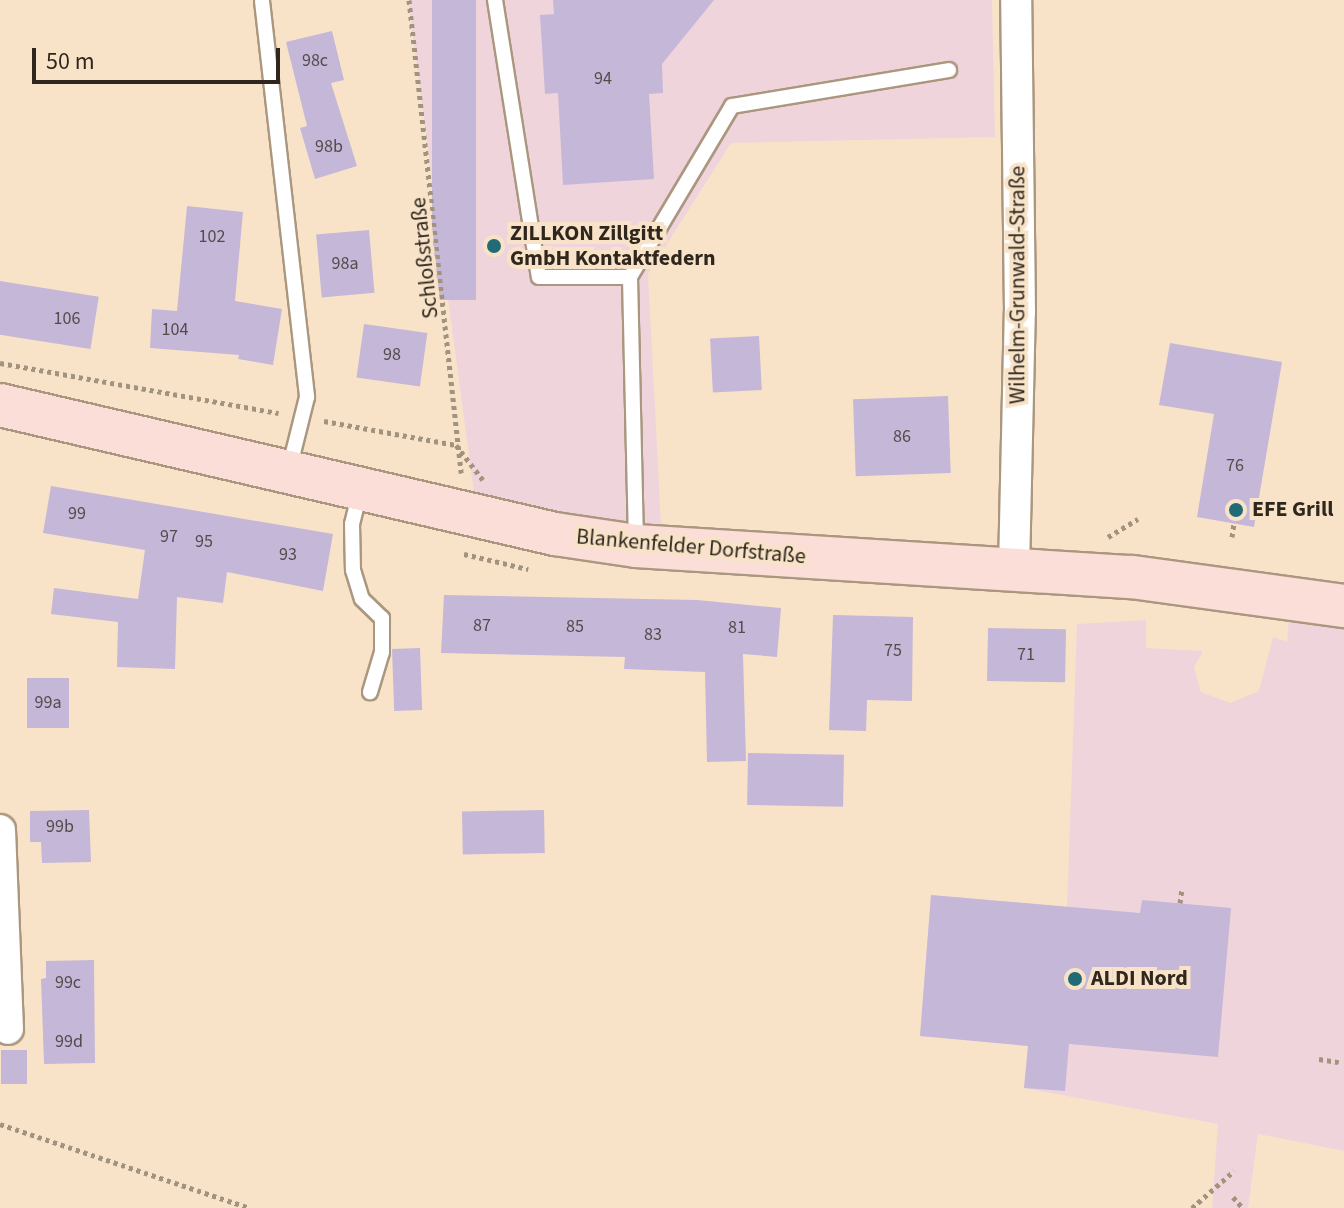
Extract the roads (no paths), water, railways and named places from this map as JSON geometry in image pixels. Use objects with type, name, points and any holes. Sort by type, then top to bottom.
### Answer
[{"type":"main road","name":"Blankenfelder Dorfstraße","points":[[1,408],[289,469],[361,488],[480,503],[636,546],[1180,581],[1344,606]]},
{"type":"street","name":"Wilhelm-Grunwald-Straße","points":[[1014,569],[1020,312],[1016,0]]},
{"type":"street","points":[[0,830],[8,1029]]},
{"type":"lane","points":[[495,0],[539,277],[630,277]]},
{"type":"lane","points":[[262,1],[297,288],[305,418],[289,469]]},
{"type":"lane","points":[[636,546],[630,277],[732,106],[949,70]]},
{"type":"lane","points":[[361,488],[352,524],[353,570],[362,599],[382,618],[382,652],[370,692]]},
{"type":"place","name":"ZILLKON Zillgitt GmbH Kontaktfedern","points":[[494,246]]},
{"type":"place","name":"EFE Grill","points":[[1236,510]]},
{"type":"place","name":"ALDI Nord","points":[[1075,979]]}]
